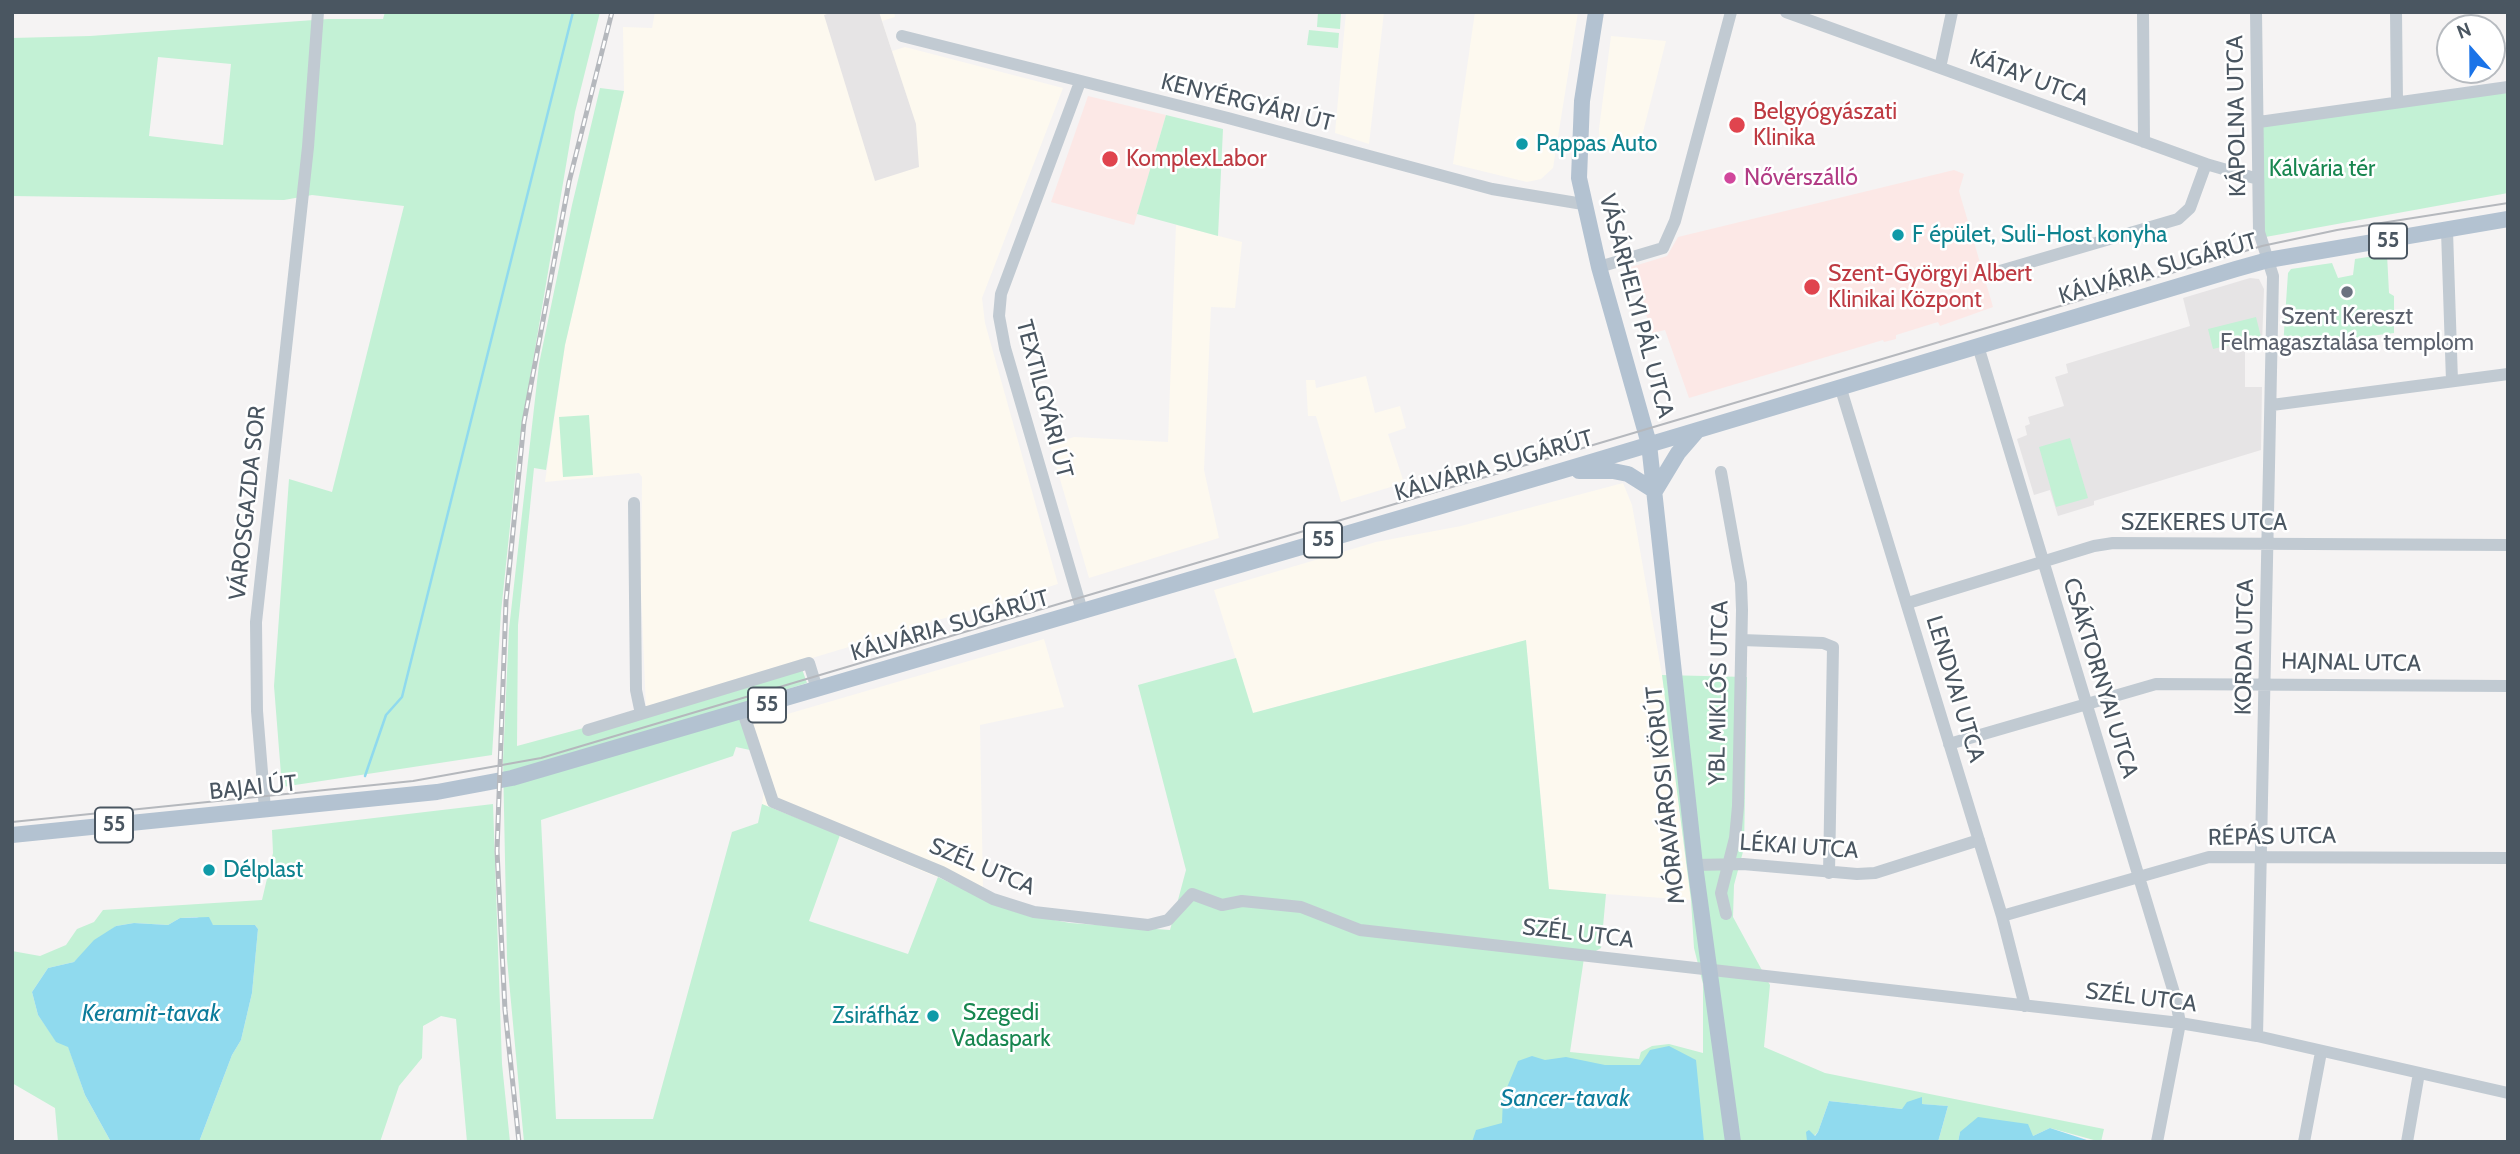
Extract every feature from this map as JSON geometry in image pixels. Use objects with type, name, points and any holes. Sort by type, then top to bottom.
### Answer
[{"type":"main road","name":"VÁSÁRHELYI PÁL UTCA","points":[[1596,12],[1579,129],[1583,204],[1649,444]]},
{"type":"main road","name":"KÁLVÁRIA SUGÁRÚT","points":[[498,782],[1561,471],[2267,260],[2508,219]]},
{"type":"main road","points":[[1561,471],[1613,471],[1628,474],[1655,491],[1678,453],[1701,427]]},
{"type":"main road","name":"MÓRAVÁROSI KÖRÚT","points":[[1649,444],[1695,865],[1733,1142]]},
{"type":"main road","name":"BAJAI ÚT","points":[[12,835],[437,792],[498,782]]},
{"type":"street","name":"VÁROSGAZDA SOR","points":[[265,809],[257,711],[256,622],[302,202],[318,12]]},
{"type":"street","points":[[1599,267],[1663,248],[1675,221],[1731,12]]},
{"type":"street","name":"KÁTAY UTCA","points":[[1786,12],[2206,164],[2258,179]]},
{"type":"street","points":[[1940,68],[1952,12]]},
{"type":"street","points":[[2143,12],[2144,142]]},
{"type":"street","name":"KÁPOLNA UTCA","points":[[2256,12],[2259,232],[2267,260]]},
{"type":"street","points":[[2396,12],[2397,102]]},
{"type":"street","name":"KENYÉRGYÁRI ÚT","points":[[902,36],[1492,189],[1583,204]]},
{"type":"street","name":"TEXTILGYÁRI ÚT","points":[[1080,82],[1001,294],[999,316],[1011,369],[1082,611]]},
{"type":"street","points":[[2259,122],[2508,87]]},
{"type":"street","name":"KÁLVÁRIA SUGÁRÚT","points":[[2000,271],[2178,219],[2190,208],[2206,164]]},
{"type":"street","points":[[2447,231],[2452,382]]},
{"type":"street","name":"KORDA UTCA","points":[[2257,1036],[2273,405],[2273,276],[2267,260]]},
{"type":"street","name":"CSÁKTORNYAI UTCA","points":[[1978,346],[2180,1023]]},
{"type":"street","points":[[2273,405],[2508,374]]},
{"type":"street","name":"LENDVAI UTCA","points":[[1840,386],[2002,916],[2025,1006]]},
{"type":"street","name":"YBL MIKLÓS UTCA","points":[[1721,472],[1741,583],[1742,640],[1738,806],[1721,893],[1726,914]]},
{"type":"street","points":[[634,503],[636,690],[641,714]]},
{"type":"street","name":"SZEKERES UTCA","points":[[1908,603],[2113,543],[2508,545]]},
{"type":"street","points":[[1742,640],[1823,643],[1833,647],[1829,873]]},
{"type":"street","points":[[588,730],[808,663],[817,689]]},
{"type":"street","name":"HAJNAL UTCA","points":[[1949,744],[2086,702],[2157,684],[2508,686]]},
{"type":"street","name":"SZÉL UTCA","points":[[743,712],[766,790],[779,807],[942,873],[993,899],[1034,912],[1069,918],[1157,924],[1172,916],[1187,897],[1198,894],[1222,905],[1242,901],[1310,908],[1343,926],[1360,930],[2180,1023],[2257,1036],[2508,1093]]},
{"type":"street","name":"LÉKAI UTCA","points":[[1695,865],[1728,863],[1829,873],[1875,873],[1979,840]]},
{"type":"street","name":"RÉPÁS UTCA","points":[[2002,916],[2138,875],[2209,857],[2508,858]]},
{"type":"street","points":[[2157,1142],[2180,1023]]},
{"type":"street","points":[[2304,1142],[2321,1052]]},
{"type":"street","points":[[2407,1142],[2419,1073]]},
{"type":"shaded area","points":[[655,12],[894,12],[895,17],[882,21],[892,51],[905,47],[1063,88],[982,298],[985,323],[1058,584],[646,708],[641,592],[642,477],[639,473],[545,482],[565,345],[624,91],[623,27],[652,28]]},
{"type":"shaded area","points":[[833,12],[879,12],[916,124],[919,167],[875,181],[824,15]]},
{"type":"shaded area","points":[[1346,12],[1384,12],[1369,144],[1335,133]]},
{"type":"shaded area","name":"Pappas Auto","points":[[1475,12],[1578,12],[1553,168],[1541,179],[1527,182],[1453,164]]},
{"type":"shaded area","points":[[1611,36],[1666,41],[1638,152],[1600,149],[1599,129]]},
{"type":"shaded area","name":"KomplexLabor","points":[[1088,96],[1166,115],[1134,225],[1051,202]]},
{"type":"shaded area","name":"Szent-Györgyi Albert Klinikai Központ","points":[[1954,170],[1964,174],[1959,191],[1993,307],[1940,326],[1938,322],[1896,335],[1896,339],[1883,340],[1689,398],[1665,330],[1652,333],[1631,267],[1667,256],[1678,237]]},
{"type":"shaded area","points":[[1176,225],[1242,242],[1235,308],[1211,307],[1204,470],[1219,538],[1089,578],[1050,445],[1074,437],[1168,442]]},
{"type":"shaded area","points":[[2250,278],[2259,279],[2264,289],[2262,344],[2245,344],[2245,387],[2262,387],[2261,450],[2094,501],[2094,505],[2058,516],[2050,490],[2034,495],[2017,439],[2027,435],[2025,426],[2030,424],[2028,417],[2064,406],[2055,377],[2068,373],[2066,364],[2190,326],[2183,298]]},
{"type":"shaded area","points":[[1366,376],[1375,413],[1400,406],[1406,428],[1388,434],[1404,483],[1341,502],[1316,416],[1308,416],[1306,380],[1315,380],[1316,388]]},
{"type":"shaded area","points":[[1623,483],[1632,505],[1662,675],[1691,900],[1549,890],[1526,640],[1253,713],[1214,590],[1376,542],[1461,526]]},
{"type":"shaded area","points":[[1044,639],[1064,707],[980,725],[983,889],[934,876],[762,804],[764,790],[743,727]]},
{"type":"green space","points":[[385,12],[600,12],[575,112],[518,450],[501,612],[492,755],[282,787],[274,686],[289,479],[332,492],[404,206],[312,195],[284,200],[12,196],[12,38],[90,36],[328,19],[383,19]],"holes":[[[158,57],[231,64],[223,145],[149,136]]]},
{"type":"green space","points":[[1318,12],[1341,12],[1340,29],[1317,27]]},
{"type":"green space","points":[[1309,30],[1339,33],[1338,48],[1307,45]]},
{"type":"green space","name":"Kálvária tér","points":[[2508,87],[2508,193],[2260,238],[2259,122]]},
{"type":"green space","name":"Szegedi Vadaspark","points":[[600,88],[624,91],[565,345],[546,470],[534,468],[518,625],[517,746],[802,669],[807,683],[736,705],[750,750],[736,747],[733,756],[541,820],[556,1119],[653,1119],[732,832],[758,823],[762,804],[840,835],[809,921],[908,954],[938,877],[992,903],[1033,916],[1070,923],[1170,930],[1186,870],[1138,685],[1236,658],[1253,713],[1526,640],[1549,889],[1606,894],[1601,948],[1584,958],[1570,1052],[1639,1059],[1641,1052],[1652,1046],[1669,1044],[1703,1053],[1703,984],[1694,948],[1691,900],[1662,675],[1747,677],[1744,848],[1734,885],[1733,917],[1770,985],[1764,1047],[1825,1073],[2104,1129],[2101,1142],[2050,1128],[2033,1136],[1960,1132],[1958,1142],[1938,1142],[1948,1106],[1921,1104],[1922,1098],[1902,1109],[1829,1101],[1818,1132],[1808,1142],[524,1142],[507,959],[503,760],[509,629],[539,364]]},
{"type":"green space","points":[[1166,115],[1223,129],[1218,236],[1137,214]]},
{"type":"green space","points":[[2387,254],[2389,293],[2394,296],[2394,333],[2283,347],[2288,273],[2291,269],[2332,263],[2338,278],[2353,275],[2355,259]]},
{"type":"green space","points":[[2256,317],[2261,337],[2213,349],[2208,329]]},
{"type":"green space","points":[[589,415],[593,475],[563,477],[559,417]]},
{"type":"green space","points":[[2070,438],[2088,498],[2056,507],[2039,447]]},
{"type":"green space","points":[[493,804],[502,1064],[510,1142],[467,1142],[456,1019],[441,1016],[423,1026],[422,1058],[399,1086],[380,1142],[199,1142],[232,1055],[241,1040],[252,993],[258,929],[255,925],[213,925],[197,917],[180,918],[168,925],[134,923],[116,926],[74,962],[48,968],[32,992],[38,1015],[56,1041],[68,1046],[85,1095],[111,1142],[58,1142],[55,1108],[12,1083],[12,951],[40,956],[66,945],[77,929],[94,922],[103,910],[262,900],[273,853],[272,830]]},
{"type":"water","name":"Keramit-tavak","points":[[209,917],[213,925],[255,925],[258,929],[252,993],[241,1040],[232,1055],[199,1142],[111,1142],[85,1095],[68,1047],[56,1042],[38,1015],[32,992],[48,968],[74,962],[94,940],[116,926],[134,923],[168,925],[180,918]]},
{"type":"water","name":"Sancer-tavak","points":[[1669,1046],[1696,1060],[1704,1142],[1472,1142],[1476,1130],[1502,1123],[1503,1097],[1518,1061],[1532,1056],[1545,1060],[1566,1057],[1605,1065],[1640,1065],[1650,1050]]},
{"type":"water","points":[[1922,1097],[1922,1104],[1948,1106],[1938,1142],[1807,1141],[1806,1132],[1809,1130],[1815,1136],[1818,1132],[1829,1101],[1902,1109],[1907,1102]]},
{"type":"water","points":[[1978,1117],[2028,1124],[2033,1136],[2050,1128],[2093,1142],[1958,1142],[1960,1132]]},
{"type":"waterway","points":[[365,776],[386,715],[402,697],[573,12]]},
{"type":"tram line","points":[[12,822],[413,781],[541,758],[2262,246],[2337,230],[2508,203]]},
{"type":"railway","points":[[519,1142],[505,1010],[497,851],[506,601],[524,422],[569,182],[612,12]]},
{"type":"place","name":"Belgyógyászati Klinika","points":[[1737,125]]},
{"type":"place","name":"Pappas Auto","points":[[1522,144]]},
{"type":"place","name":"KomplexLabor","points":[[1110,159]]},
{"type":"place","name":"Nővérszálló","points":[[1730,178]]},
{"type":"place","name":"F épület, Suli-Host konyha","points":[[1898,235]]},
{"type":"place","name":"Szent-Györgyi Albert Klinikai Központ","points":[[1812,287]]},
{"type":"place","name":"Szent Kereszt Felmagasztalása templom","points":[[2347,292]]},
{"type":"place","name":"Délplast","points":[[209,870]]},
{"type":"place","name":"Zsiráfház","points":[[933,1016]]}]
